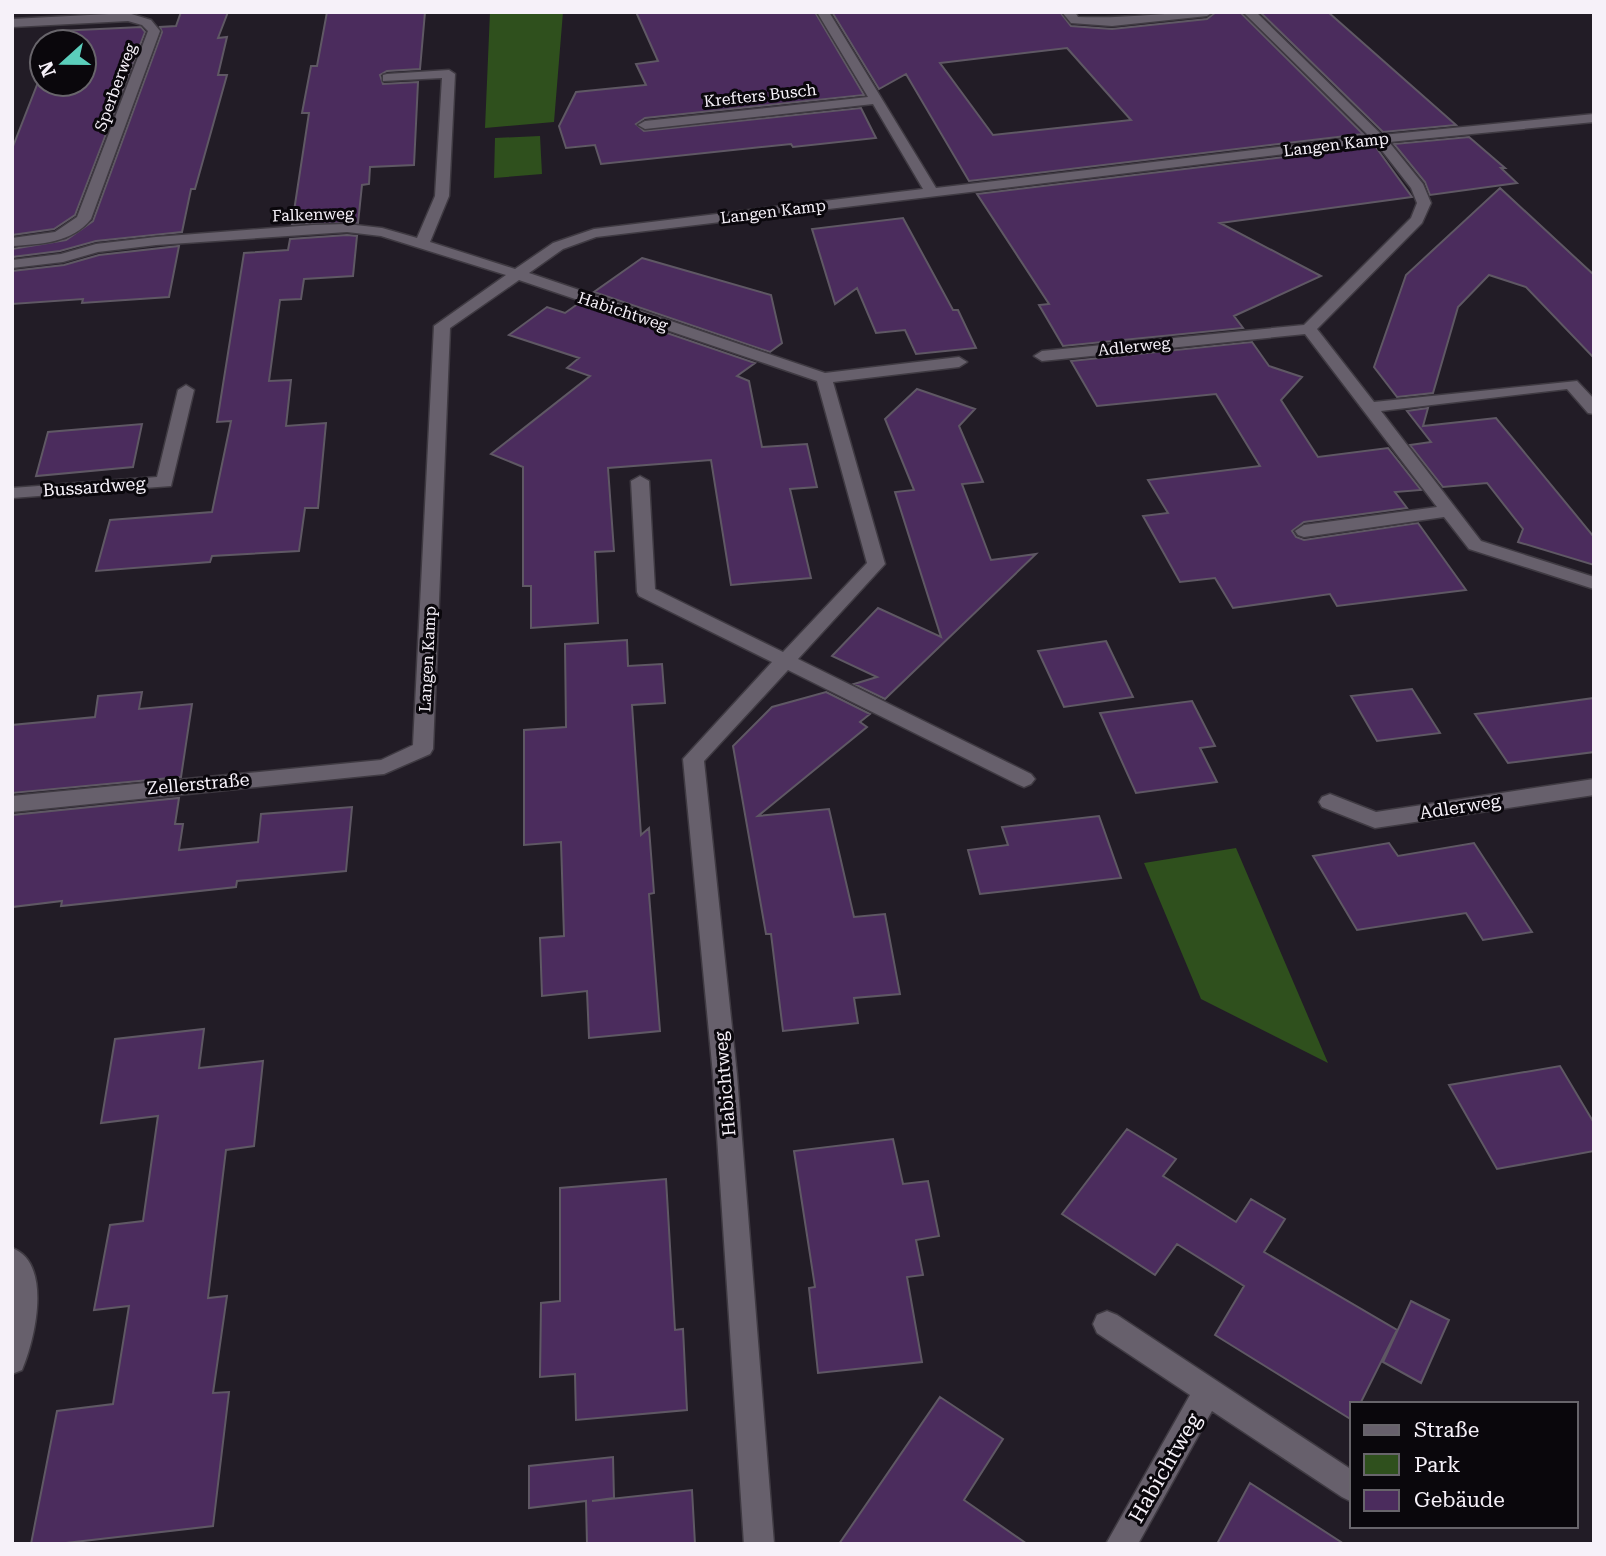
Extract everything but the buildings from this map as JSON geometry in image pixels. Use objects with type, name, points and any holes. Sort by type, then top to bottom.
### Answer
[{"type":"street","points":[[823,12],[932,192]]},
{"type":"street","points":[[1068,12],[1075,20],[1112,22],[1207,12]]},
{"type":"street","points":[[1249,12],[1379,139],[1418,187],[1424,203],[1417,220],[1310,329],[1475,545],[1594,583]]},
{"type":"street","name":"Sperberweg","points":[[12,23],[128,17],[151,24],[154,31],[85,219],[74,230],[55,238],[12,242]]},
{"type":"street","points":[[387,78],[449,75],[442,197],[422,243]]},
{"type":"street","name":"Krefters Busch","points":[[645,125],[878,100]]},
{"type":"street","name":"Langen Kamp","points":[[384,767],[423,749],[442,326],[558,246],[594,233],[1379,139],[1593,119]]},
{"type":"street","name":"Falkenweg","points":[[12,264],[45,261],[122,245],[313,229],[347,228],[382,232],[422,243]]},
{"type":"street","points":[[45,261],[55,238]]},
{"type":"street","name":"Habichtweg","points":[[422,243],[824,378],[959,362]]},
{"type":"street","name":"Adlerweg","points":[[1042,356],[1310,329]]},
{"type":"street","name":"Habichtweg","points":[[759,1544],[725,1075],[692,759],[876,564],[824,378]]},
{"type":"street","points":[[1368,408],[1571,384],[1594,409]]},
{"type":"street","name":"Bussardweg","points":[[12,493],[165,481],[186,390]]},
{"type":"street","points":[[640,481],[646,592],[1024,779]]},
{"type":"street","points":[[1304,531],[1448,511]]},
{"type":"street","name":"Zellerstraße","points":[[12,804],[384,767]]},
{"type":"street","name":"Adlerweg","points":[[1330,802],[1375,820],[1594,787]]},
{"type":"street","points":[[12,1260],[23,1275],[24,1301],[12,1361]]},
{"type":"street","name":"Habichtweg","points":[[1107,1324],[1350,1486]]},
{"type":"street","name":"Habichtweg","points":[[1121,1544],[1208,1391]]},
{"type":"green space","points":[[490,12],[563,12],[554,122],[485,128]]},
{"type":"green space","points":[[540,136],[542,174],[494,178],[495,138]]},
{"type":"green space","points":[[1236,848],[1328,1063],[1201,999],[1144,863]]}]
